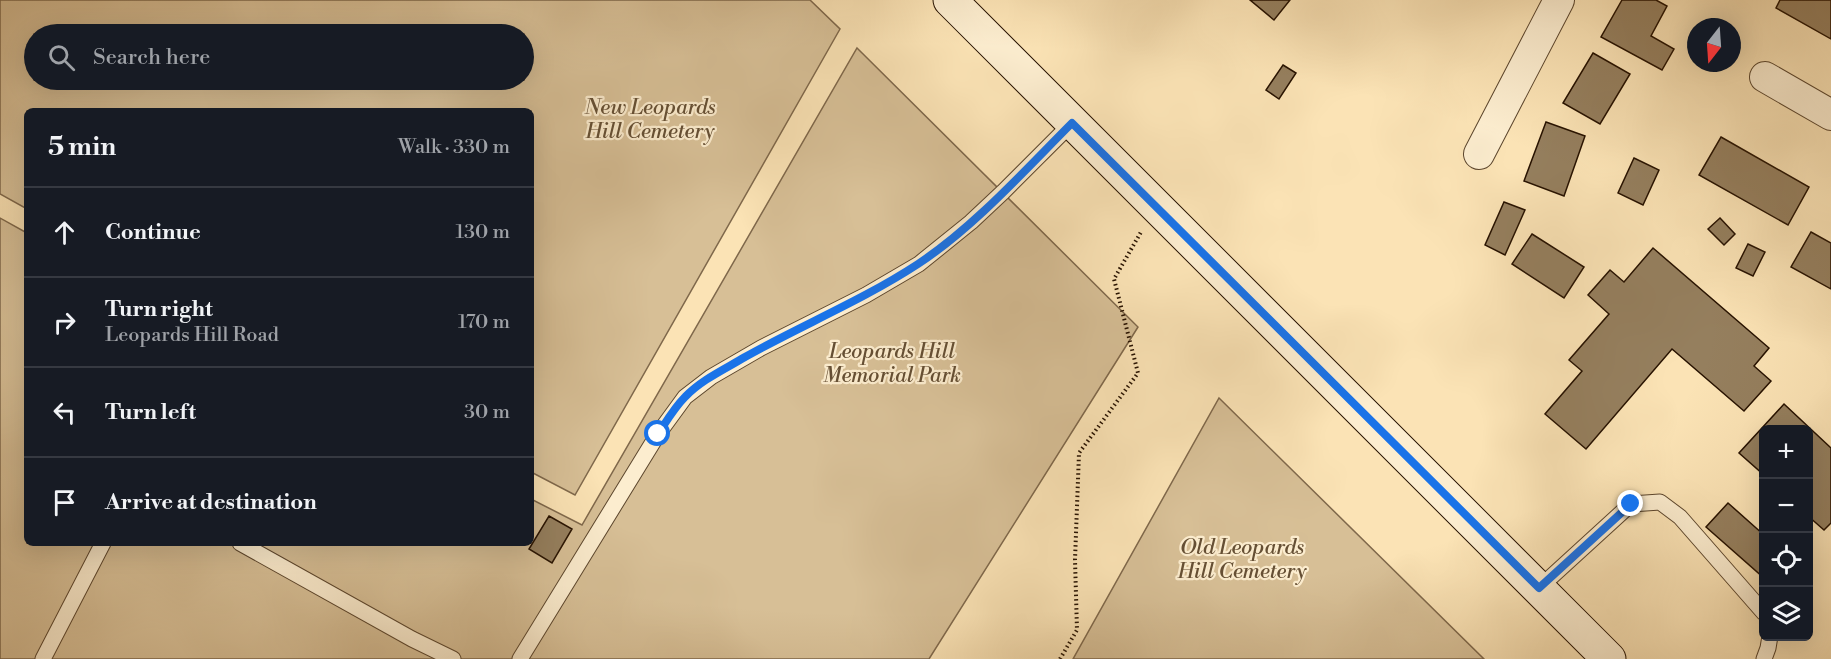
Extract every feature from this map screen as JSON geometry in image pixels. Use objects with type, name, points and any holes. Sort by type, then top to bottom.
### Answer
[{"type":"main road","points":[[950,0],[1608,659]]},
{"type":"street","points":[[1479,154],[1559,0]]},
{"type":"street","points":[[1765,77],[1831,115]]},
{"type":"lane","points":[[519,659],[658,434],[685,397],[711,377],[741,359],[866,295],[919,264],[1004,192],[1072,123]]},
{"type":"lane","points":[[1539,588],[1631,504],[1660,502],[1680,517],[1759,607]]},
{"type":"lane","points":[[43,659],[102,546]]},
{"type":"lane","points":[[245,546],[412,639],[453,659]]},
{"type":"lane","points":[[1764,659],[1769,641]]},
{"type":"path","points":[[1060,659],[1077,630],[1075,560],[1079,453],[1137,373],[1114,279],[1156,206]]},
{"type":"green space","name":"New Leopards Hill Cemetery","points":[[0,0],[810,0],[840,29],[575,495],[534,474],[534,108],[24,108],[24,207],[0,194]]},
{"type":"green space","name":"Leopards Hill Memorial Park","points":[[857,48],[1138,327],[929,659],[0,659],[0,218],[24,231],[24,546],[534,546],[534,501],[582,525]]},
{"type":"green space","name":"Old Leopards Hill Cemetery","points":[[1219,398],[1484,659],[1073,659]]},
{"type":"building","points":[[1250,0],[1290,0],[1274,20]]},
{"type":"building","points":[[1622,0],[1656,0],[1667,6],[1651,36],[1674,49],[1662,70],[1601,37]]},
{"type":"building","points":[[1780,0],[1831,0],[1831,39],[1776,8]]},
{"type":"building","points":[[1593,53],[1630,74],[1600,124],[1563,103]]},
{"type":"building","points":[[1283,65],[1296,73],[1279,99],[1266,90]]},
{"type":"building","points":[[1546,122],[1585,136],[1564,196],[1524,181]]},
{"type":"building","points":[[1721,137],[1809,187],[1788,225],[1699,175]]},
{"type":"building","points":[[1634,158],[1659,170],[1643,205],[1618,193]]},
{"type":"building","points":[[1504,202],[1525,210],[1505,255],[1485,245]]},
{"type":"building","points":[[1720,218],[1735,234],[1724,245],[1708,229]]},
{"type":"building","points":[[1811,232],[1831,243],[1831,289],[1791,267]]},
{"type":"building","points":[[1532,234],[1584,267],[1564,298],[1512,264]]},
{"type":"building","points":[[1748,244],[1765,252],[1753,276],[1736,268]]},
{"type":"building","points":[[1653,248],[1769,348],[1754,366],[1771,381],[1744,411],[1672,349],[1586,449],[1545,414],[1582,371],[1569,360],[1609,314],[1588,295],[1610,270],[1624,282]]},
{"type":"building","points":[[1784,404],[1806,425],[1765,425]]},
{"type":"building","points":[[1759,431],[1759,471],[1739,453]]},
{"type":"building","points":[[1813,431],[1831,448],[1831,523],[1824,530],[1813,520]]},
{"type":"building","points":[[1728,503],[1759,531],[1759,574],[1706,527]]},
{"type":"building","points":[[549,516],[572,529],[552,563],[529,549],[534,546],[534,541]]},
{"type":"route","points":[[658,434],[685,397],[711,377],[866,295],[919,264],[1004,192],[1072,123],[1539,588],[1631,504]]}]
